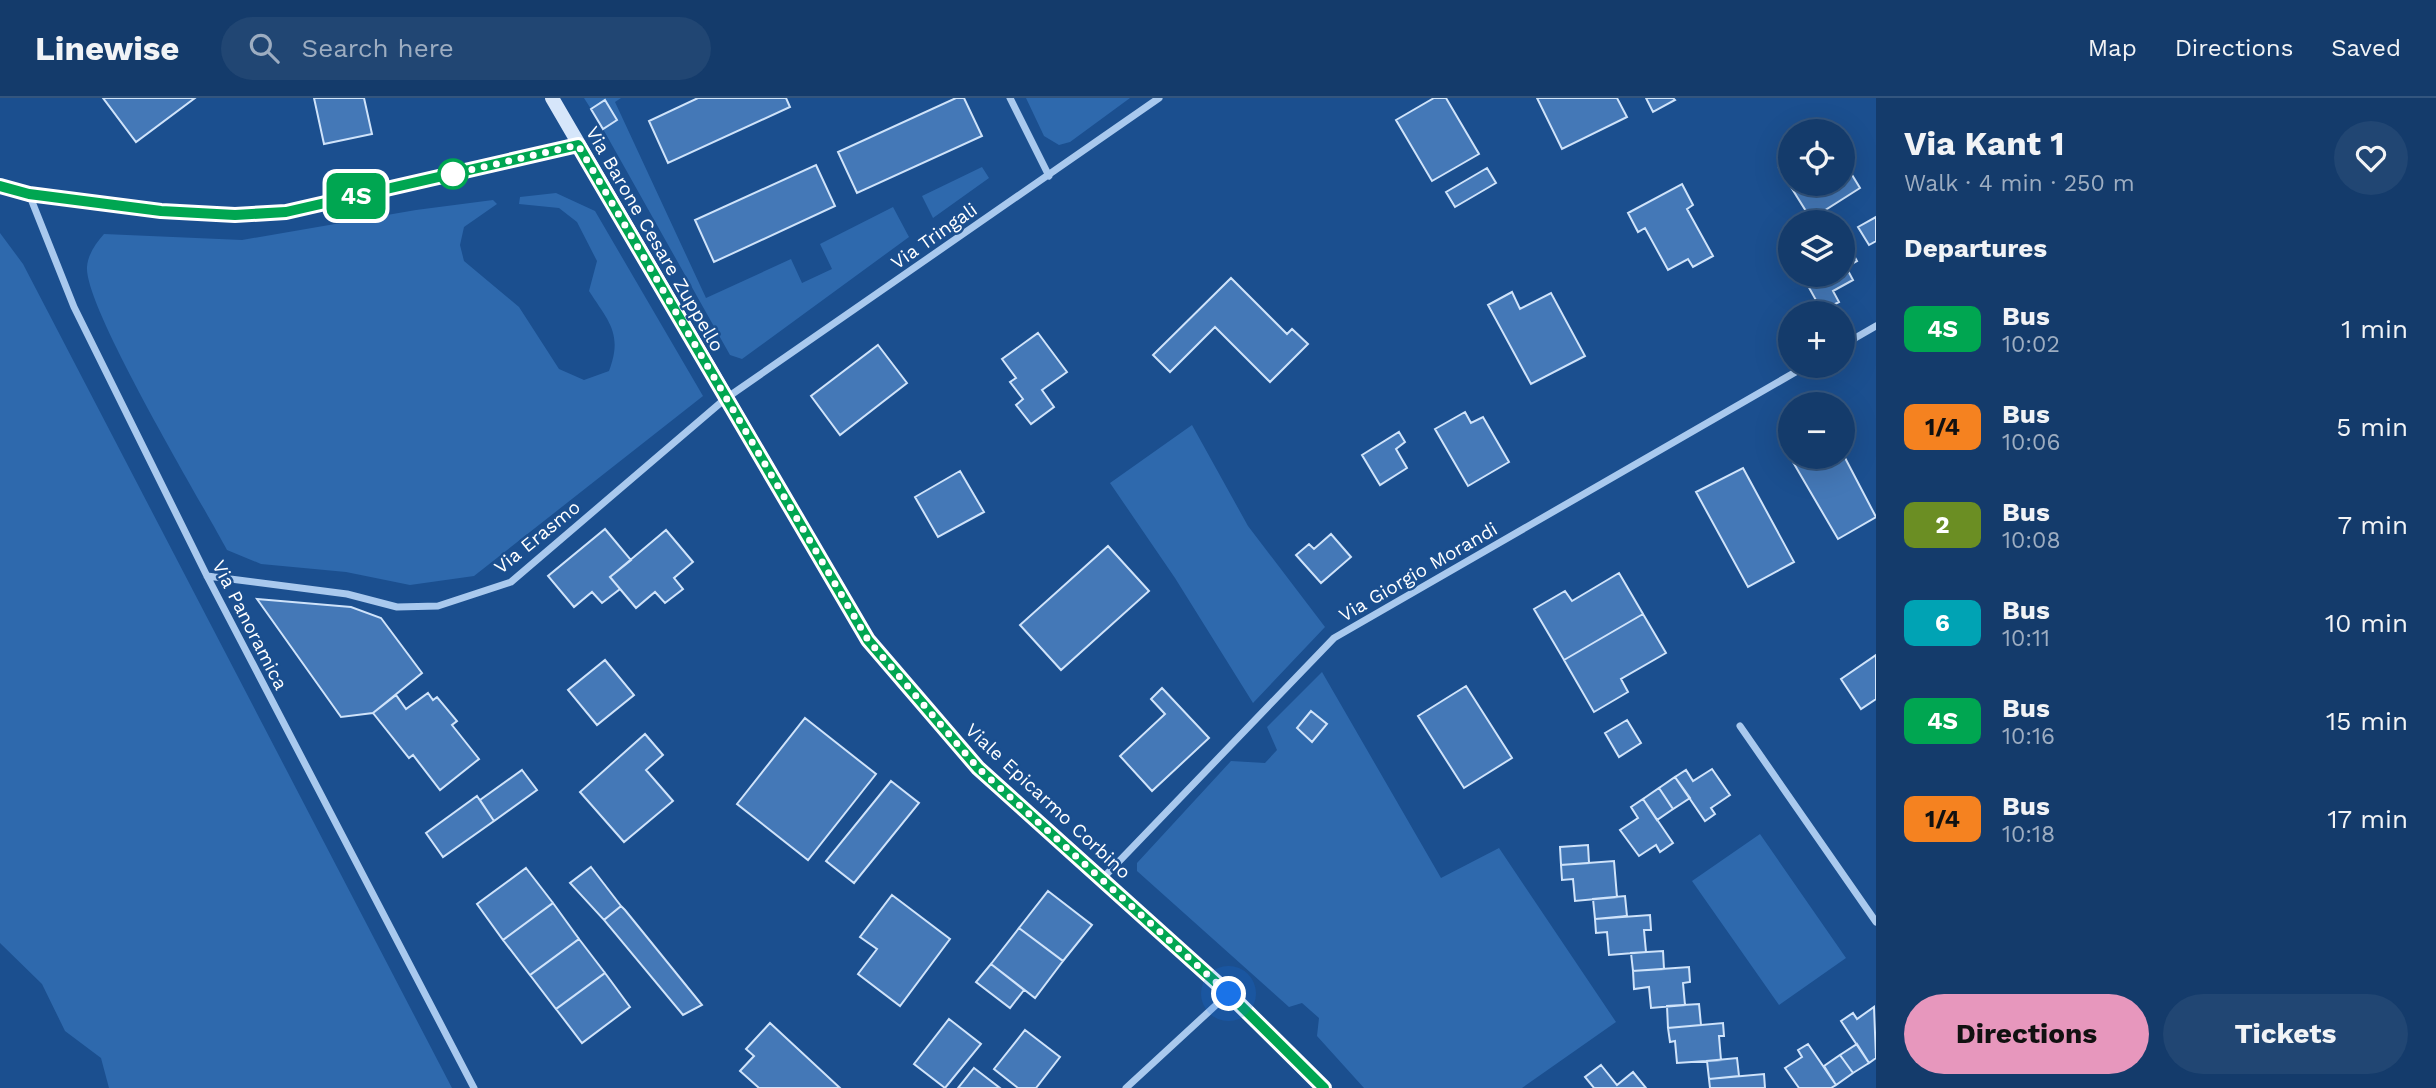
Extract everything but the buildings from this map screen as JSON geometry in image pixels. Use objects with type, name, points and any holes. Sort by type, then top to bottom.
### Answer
[{"type":"main road","name":"Via Barone Cesare Zuppello","points":[[552,98],[725,399]]},
{"type":"main road","name":"Viale Epicarmo Corbino","points":[[725,399],[868,640],[978,768],[1229,994],[1324,1088]]},
{"type":"street","points":[[1010,98],[1049,176]]},
{"type":"street","name":"Via Tringali","points":[[725,399],[1159,98]]},
{"type":"street","points":[[0,186],[29,194],[173,211],[235,215],[286,212],[578,145]]},
{"type":"street","name":"Via Panoramica","points":[[29,194],[74,307],[207,576],[474,1088]]},
{"type":"street","points":[[1855,338],[1876,326]]},
{"type":"street","name":"Via Giorgio Morandi","points":[[1103,878],[1334,638],[1785,378]]},
{"type":"street","name":"Via Erasmo","points":[[207,576],[348,594],[397,607],[438,606],[479,595],[511,582],[725,399]]},
{"type":"street","points":[[1740,726],[1876,922]]},
{"type":"street","points":[[1126,1088],[1229,994]]},
{"type":"shaded area","points":[[584,98],[621,98],[615,102],[706,298],[791,259],[802,283],[832,269],[820,244],[893,207],[909,237],[742,359],[730,355],[603,129],[617,119],[605,100],[591,109]]},
{"type":"shaded area","points":[[1026,98],[1130,98],[1070,142],[1059,145],[1044,136]]},
{"type":"shaded area","points":[[982,167],[989,178],[933,218],[922,196]]},
{"type":"shaded area","points":[[556,193],[595,211],[703,396],[474,576],[410,585],[346,572],[261,564],[227,550],[123,362],[91,289],[88,262],[93,249],[104,234],[242,240],[416,210],[493,200],[497,204],[464,227],[460,245],[464,261],[519,307],[559,369],[584,380],[609,371],[615,347],[608,320],[589,291],[597,261],[577,222],[559,208],[519,204],[520,197]]},
{"type":"shaded area","points":[[0,233],[23,264],[452,1088],[109,1088],[101,1058],[65,1031],[42,984],[0,943]]},
{"type":"shaded area","points":[[1192,425],[1248,526],[1325,627],[1253,703],[1175,578],[1110,483]]},
{"type":"shaded area","points":[[1322,672],[1441,878],[1499,848],[1616,1022],[1522,1088],[1364,1088],[1317,1036],[1319,1018],[1302,1003],[1289,1007],[1137,871],[1137,863],[1231,761],[1265,763],[1277,750],[1267,727]]},
{"type":"shaded area","points":[[1760,834],[1846,958],[1779,1005],[1692,881]]},
{"type":"bus line","name":"4S","points":[[0,186],[29,194],[161,211],[235,215],[286,212],[578,145],[868,640],[978,768],[1229,994],[1324,1088]]},
{"type":"route","points":[[453,174],[444,176],[578,145],[868,640],[978,768],[1229,994]]}]
